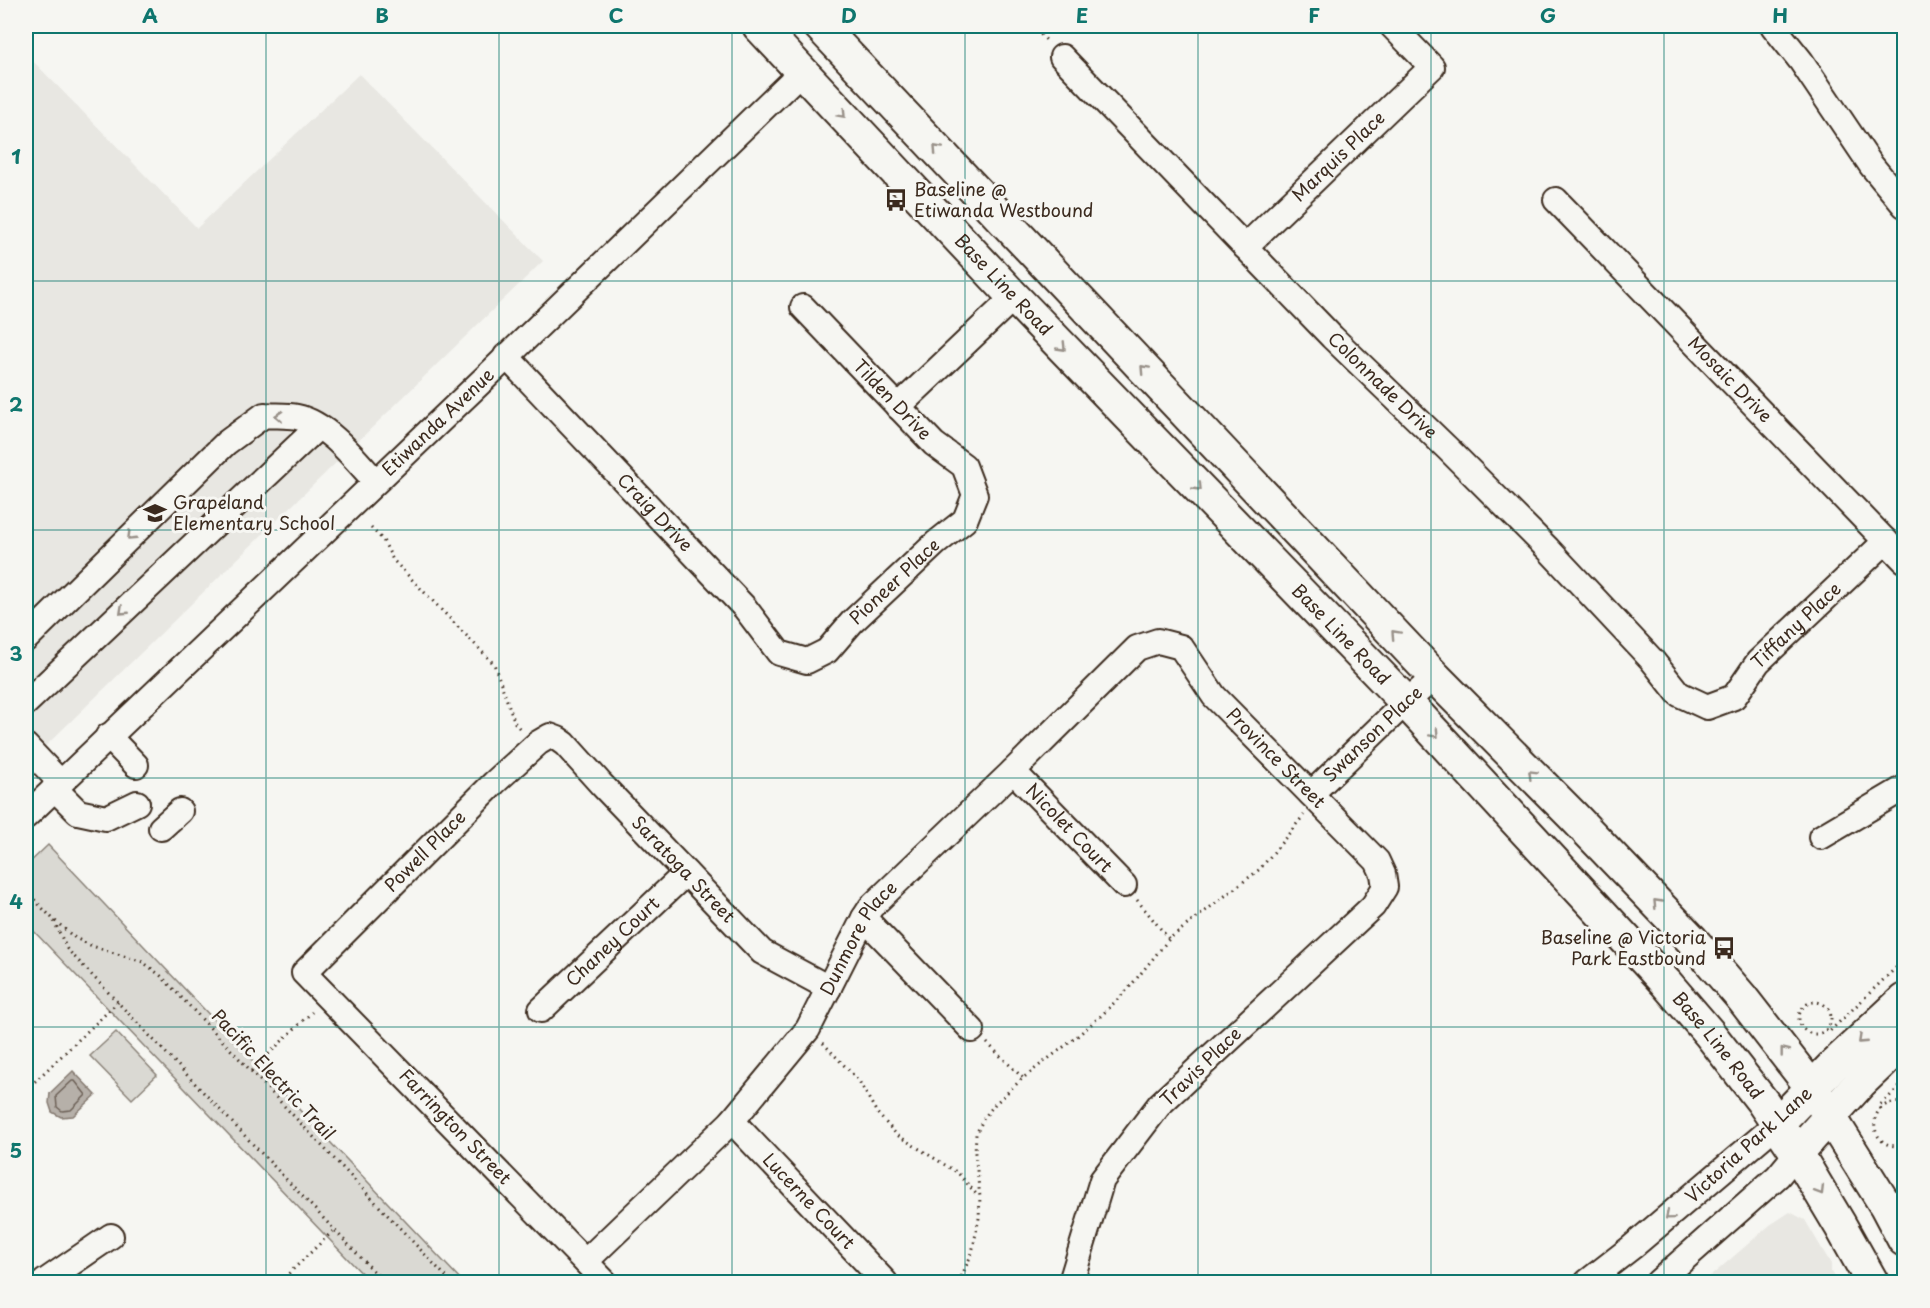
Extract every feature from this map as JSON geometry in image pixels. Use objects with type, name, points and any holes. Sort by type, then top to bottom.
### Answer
[{"type":"main road","name":"Base Line Road","points":[[759,26],[1014,297],[1406,702],[1666,983],[1758,1095],[1797,1153],[1872,1282]]},
{"type":"main road","name":"Etiwanda Avenue","points":[[802,71],[834,30]]},
{"type":"main road","points":[[834,30],[1435,677],[1692,940],[1742,998],[1812,1088],[1905,1240]]},
{"type":"main road","name":"Victoria Park Lane","points":[[1777,1124],[1834,1065],[1905,1000]]},
{"type":"main road","name":"Victoria Park Lane","points":[[1797,1153],[1860,1083],[1905,1041]]},
{"type":"street","name":"Marquis Place","points":[[1245,247],[1432,67],[1392,26]]},
{"type":"street","points":[[1773,26],[1801,61],[1871,165],[1905,205]]},
{"type":"street","name":"Colonnade Drive","points":[[1062,57],[1332,337],[1448,448],[1548,549],[1652,660],[1679,694],[1707,707]]},
{"type":"street","name":"Etiwanda Avenue","points":[[26,816],[802,71]]},
{"type":"street","name":"Mosaic Drive","points":[[1556,200],[1905,560]]},
{"type":"street","points":[[898,407],[1014,297]]},
{"type":"street","name":"Tilden Drive","points":[[803,307],[934,444],[964,466],[975,495]]},
{"type":"street","name":"Craig Drive","points":[[506,356],[745,608],[779,653],[807,661]]},
{"type":"street","points":[[26,639],[226,443],[264,415],[299,417],[335,437],[375,482]]},
{"type":"street","points":[[26,704],[318,427]]},
{"type":"street","name":"Pioneer Place","points":[[807,661],[827,651],[860,614],[936,543],[965,520],[975,495]]},
{"type":"street","name":"Tiffany Place","points":[[1707,707],[1734,697],[1758,662],[1886,541]]},
{"type":"street","name":"Dunmore Place","points":[[586,1261],[732,1121],[808,1029],[871,907],[1137,648],[1158,641]]},
{"type":"street","name":"Province Street","points":[[1158,641],[1181,647],[1214,696],[1308,803],[1377,861],[1383,874],[1385,887]]},
{"type":"street","name":"Swanson Place","points":[[1308,803],[1406,702],[1435,677]]},
{"type":"street","points":[[108,736],[136,765]]},
{"type":"street","name":"Saratoga Street","points":[[550,736],[565,744],[762,952],[829,988]]},
{"type":"street","name":"Powell Place","points":[[304,973],[494,783],[538,743],[550,736]]},
{"type":"street","points":[[26,746],[78,813],[106,818],[137,803]]},
{"type":"street","name":"Nicolet Court","points":[[1013,771],[1124,885]]},
{"type":"street","points":[[1821,837],[1905,788]]},
{"type":"street","points":[[161,828],[180,811]]},
{"type":"street","name":"Chaney Court","points":[[541,1010],[686,873]]},
{"type":"street","name":"Travis Place","points":[[1071,1282],[1102,1180],[1160,1104],[1373,906],[1385,887]]},
{"type":"street","points":[[864,918],[972,1030]]},
{"type":"street","name":"Farrington Street","points":[[304,973],[605,1282]]},
{"type":"street","name":"Lucerne Court","points":[[732,1121],[885,1282]]},
{"type":"street","name":"Victoria Park Lane","points":[[1587,1282],[1632,1247],[1777,1124]]},
{"type":"street","name":"Victoria Park Lane","points":[[1658,1282],[1778,1176],[1797,1153]]},
{"type":"street","points":[[44,1282],[111,1236]]},
{"type":"path","points":[[371,528],[383,540],[393,560],[494,664],[514,723],[520,729]]},
{"type":"path","points":[[959,1282],[972,1253],[979,1218],[980,1197],[975,1153],[976,1134],[984,1118],[995,1104],[1023,1078],[1074,1040],[1103,1014],[1128,989],[1169,939],[1223,895],[1260,869],[1308,803]]},
{"type":"path","points":[[1124,885],[1169,939]]},
{"type":"path","name":"Pacific Electric Trail","points":[[26,891],[53,920],[75,938],[92,946],[143,962],[161,976],[451,1282]]},
{"type":"path","name":"Pacific Electric Trail","points":[[53,920],[68,950],[384,1282]]},
{"type":"path","points":[[1826,1029],[1829,1032],[1905,960]]},
{"type":"path","points":[[251,1071],[328,997]]},
{"type":"path","points":[[26,1090],[118,1002]]},
{"type":"path","points":[[1818,1002],[1827,1008],[1831,1017],[1826,1029],[1814,1034],[1804,1030],[1799,1021],[1803,1006],[1818,1002]]},
{"type":"path","points":[[808,1029],[859,1081],[877,1113],[897,1135],[958,1173],[980,1197]]},
{"type":"path","points":[[972,1030],[1023,1078]]},
{"type":"path","points":[[1881,1109],[1879,1106],[1905,1083]]},
{"type":"path","points":[[1905,1103],[1890,1103],[1881,1109],[1875,1118],[1880,1139],[1894,1147],[1905,1145]]},
{"type":"path","points":[[280,1282],[334,1230]]},
{"type":"shaded area","name":"Grapeland Elementary School","points":[[26,54],[197,228],[359,74],[543,261],[26,765]]},
{"type":"shaded area","points":[[48,845],[463,1282],[370,1282],[26,923],[26,866]]},
{"type":"shaded area","points":[[116,1032],[157,1075],[132,1099],[90,1056]]},
{"type":"shaded area","points":[[1790,1212],[1805,1220],[1831,1264],[1831,1272],[1837,1282],[1704,1282],[1770,1225]]},
{"type":"water","points":[[73,1071],[96,1095],[73,1116],[61,1117],[52,1112],[49,1103],[50,1093]]},
{"type":"place","name":"Baseline @ Etiwanda Westbound","points":[[896,200]]},
{"type":"place","name":"Grapeland Elementary School","points":[[155,513]]},
{"type":"place","name":"Baseline @ Victoria Park Eastbound","points":[[1724,948]]}]
